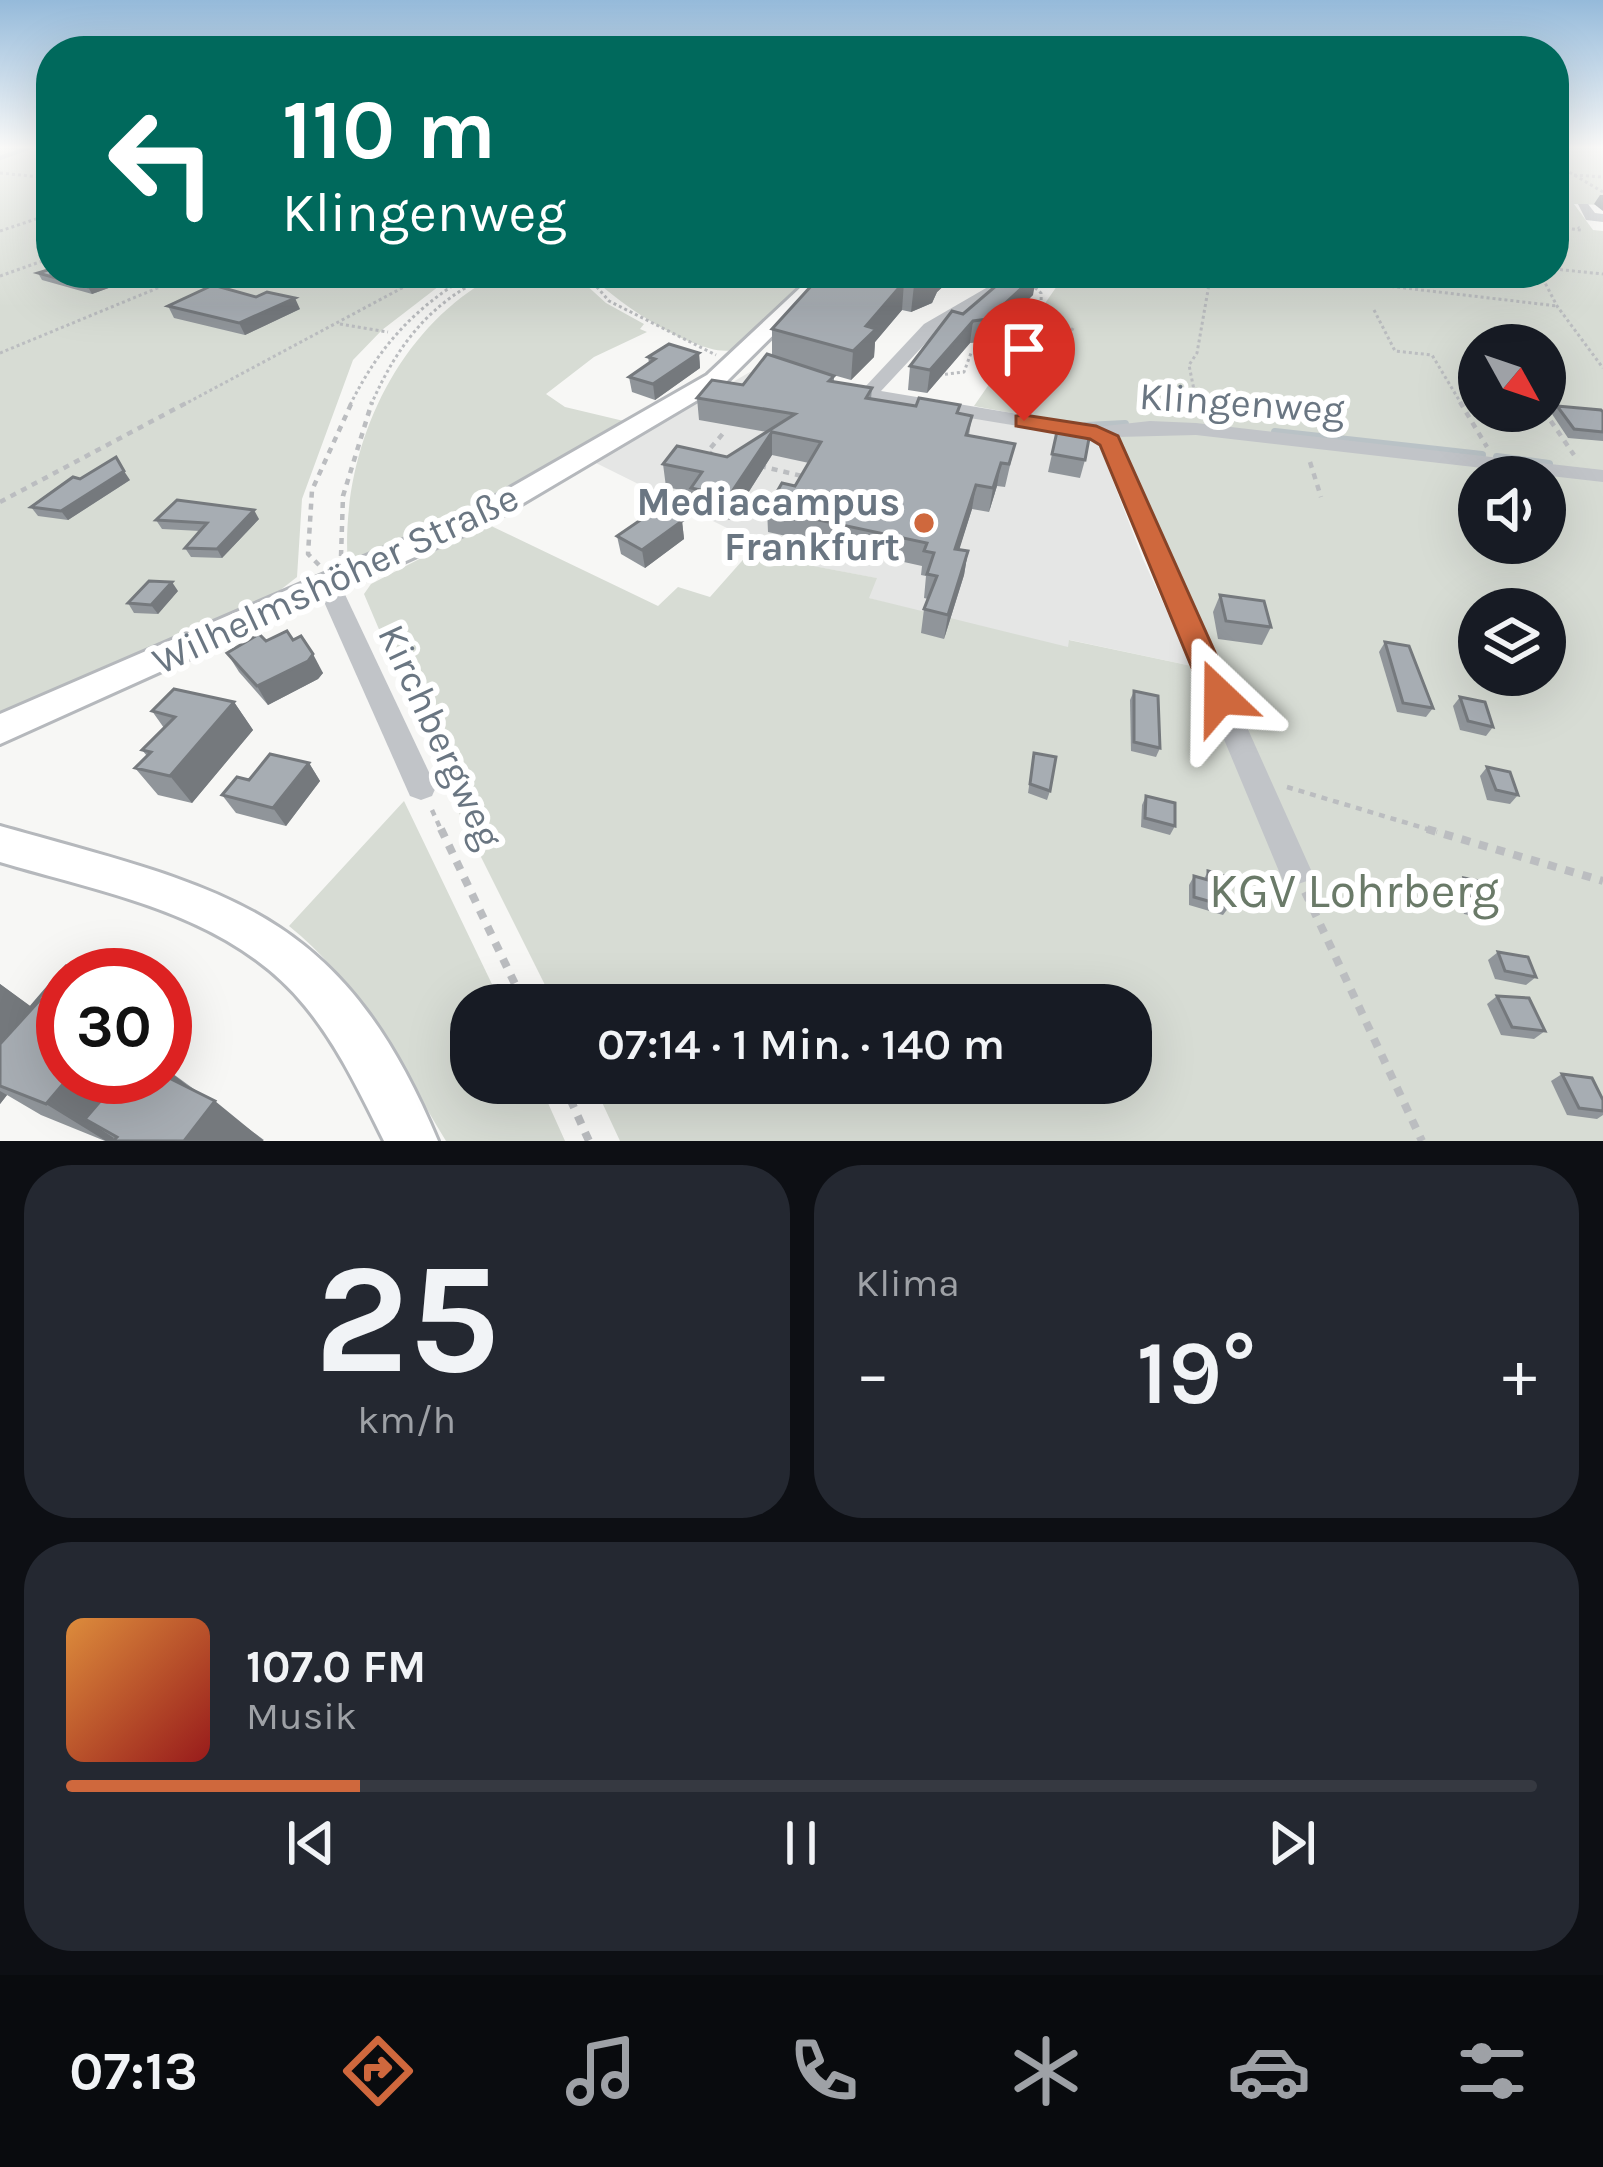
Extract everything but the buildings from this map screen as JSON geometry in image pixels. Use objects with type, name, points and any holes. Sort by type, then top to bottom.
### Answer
[{"type":"main road","name":"Wilhelmshöher Straße","points":[[0,730],[478,518],[750,362],[814,288]]},
{"type":"main road","points":[[0,844],[179,899],[240,924],[272,944],[306,972],[345,1025],[412,1141]]},
{"type":"street","points":[[1603,209],[1583,207],[1591,217],[1603,218]]},
{"type":"street","points":[[867,395],[930,328],[998,288]]},
{"type":"street","name":"Klingenweg","points":[[824,384],[1096,433],[1150,427],[1196,430],[1458,457]]},
{"type":"street","points":[[1096,433],[1110,441],[1295,870]]},
{"type":"street","name":"Kirchbergweg","points":[[337,582],[421,787]]},
{"type":"path","points":[[0,231],[36,219]]},
{"type":"path","points":[[0,276],[36,263]]},
{"type":"path","points":[[1569,271],[1603,274]]},
{"type":"path","points":[[0,353],[158,288]]},
{"type":"path","points":[[0,502],[403,288]]},
{"type":"path","points":[[337,582],[308,554],[312,535],[309,504],[368,365],[391,332],[447,288]]},
{"type":"path","points":[[337,582],[346,476],[382,380],[426,314],[469,288]]},
{"type":"path","points":[[598,288],[609,301],[711,354],[750,362]]},
{"type":"path","points":[[892,369],[948,376],[964,372],[971,353],[1003,350],[1015,334],[1036,326],[1042,316],[1041,293],[1036,288]]},
{"type":"path","points":[[1196,430],[1199,411],[1189,365],[1196,356],[1207,288]]},
{"type":"path","points":[[1405,288],[1557,306]]},
{"type":"path","points":[[1548,288],[1603,368]]},
{"type":"path","points":[[1374,310],[1395,351],[1432,355],[1492,456]]},
{"type":"path","points":[[340,323],[391,332]]},
{"type":"path","points":[[1024,421],[1073,328]]},
{"type":"path","points":[[726,430],[708,451],[732,460]]},
{"type":"path","points":[[1561,432],[1595,475]]},
{"type":"path","points":[[1303,439],[1321,496]]},
{"type":"path","points":[[752,464],[811,478],[805,489]]},
{"type":"path","points":[[0,489],[14,494]]},
{"type":"path","points":[[1254,777],[1603,881]]},
{"type":"path","name":"Kirchbergweg","points":[[421,787],[516,984]]},
{"type":"path","points":[[1295,870],[1422,1141]]},
{"type":"path","points":[[572,1104],[589,1141]]},
{"type":"shaded area","name":"Mediacampus Frankfurt","points":[[750,372],[1098,442],[1143,559],[1192,666],[1070,640],[1069,648],[1034,641],[868,598],[876,578],[786,561],[789,552],[728,535],[731,530],[594,462]]},
{"type":"green space","points":[[0,200],[36,200],[36,288],[437,288],[382,330],[353,360],[302,499],[297,577],[265,602],[0,714]]},
{"type":"green space","name":"KGV Lohrberg","points":[[1569,200],[1603,200],[1603,205],[1574,204],[1593,230],[1603,231],[1603,1141],[620,1141],[603,1104],[1152,1104],[1152,984],[544,984],[446,787],[364,594],[371,584],[487,524],[658,606],[678,587],[710,597],[757,544],[790,552],[787,561],[877,578],[869,598],[1068,647],[1069,640],[1192,666],[1213,657],[1117,433],[974,406],[1056,288],[1569,288]]},
{"type":"green space","points":[[476,288],[590,288],[644,324],[640,329],[647,332],[594,357],[546,394],[565,407],[628,422],[473,512],[348,567],[353,480],[381,397],[403,359]]},
{"type":"green space","points":[[605,288],[800,288],[736,349],[721,351],[681,338]]},
{"type":"green space","points":[[404,801],[492,984],[450,984],[450,1104],[548,1104],[565,1141],[446,1141],[357,999],[289,926]]},
{"type":"waterway","points":[[1086,426],[1125,424]]},
{"type":"waterway","points":[[1275,432],[1482,455]]},
{"type":"place","name":"Mediacampus Frankfurt","points":[[924,523]]},
{"type":"route","points":[[1024,421],[1096,433],[1110,441],[1220,697]]}]
